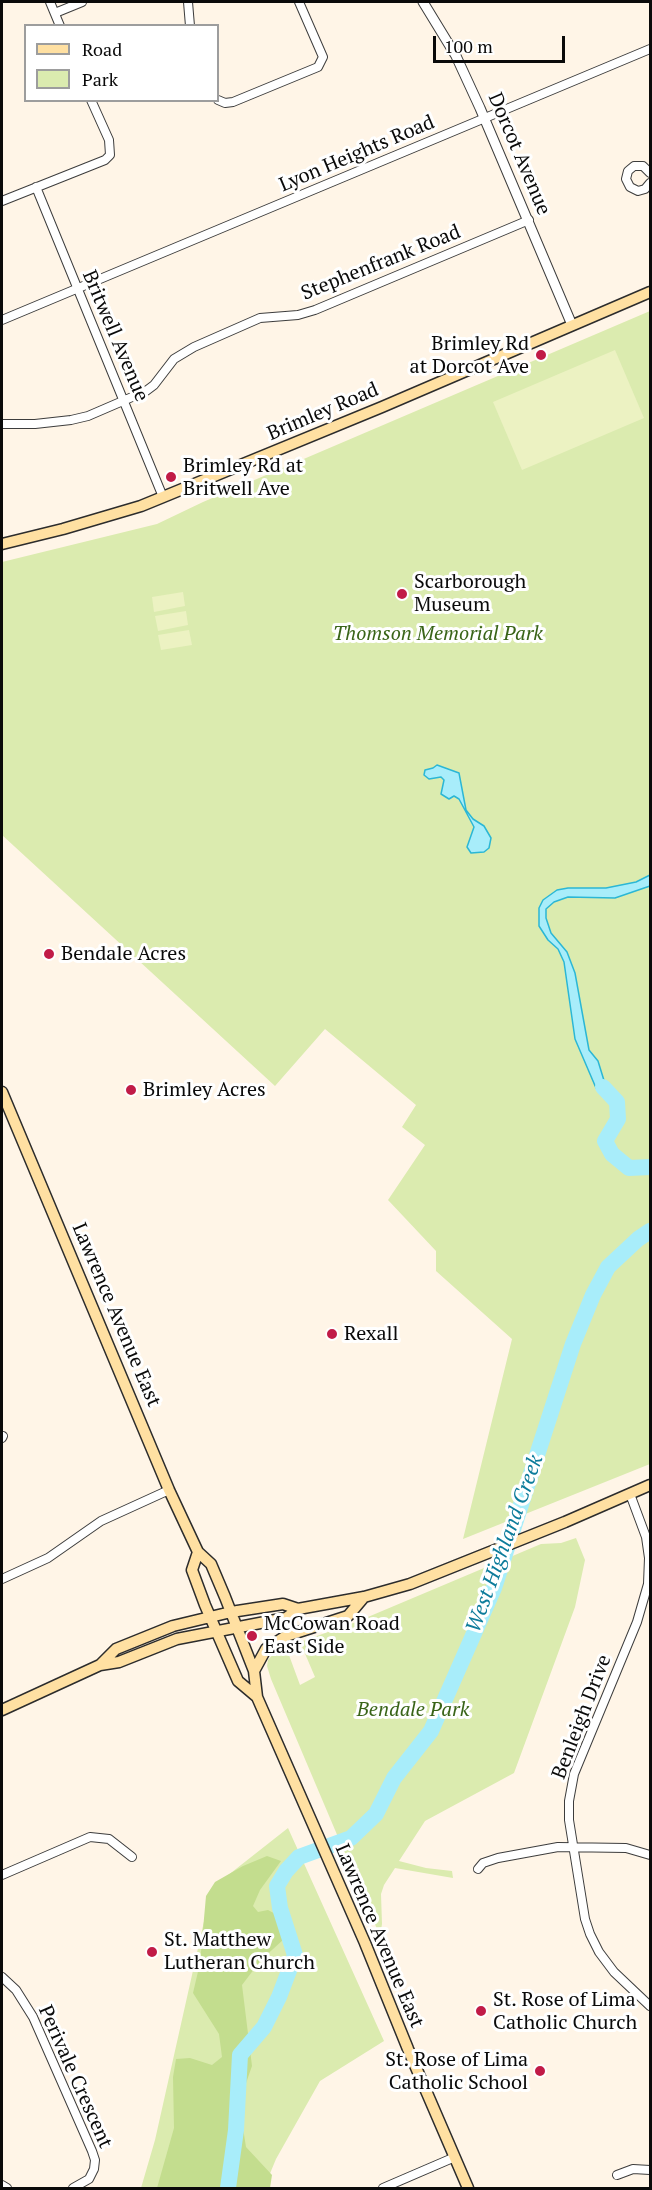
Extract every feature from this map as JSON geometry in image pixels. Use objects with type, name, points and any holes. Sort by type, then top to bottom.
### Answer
[{"type":"main road","name":"Brimley Road","points":[[2,544],[74,526],[164,497],[651,292]]},
{"type":"main road","name":"Lawrence Avenue East","points":[[2,1092],[169,1490],[198,1552],[211,1564],[254,1671],[257,1697],[468,2188]]},
{"type":"main road","points":[[2,1710],[100,1665],[119,1662],[177,1639],[286,1618],[298,1609],[364,1597],[410,1584],[651,1485]]},
{"type":"main road","name":"Lawrence Avenue East","points":[[198,1552],[192,1570],[215,1630],[238,1681],[257,1697]]},
{"type":"main road","points":[[254,1671],[266,1649],[286,1636],[348,1616],[364,1597]]},
{"type":"main road","points":[[100,1665],[116,1649],[173,1626],[231,1612],[283,1604],[298,1609]]},
{"type":"street","points":[[50,2],[59,24]]},
{"type":"street","points":[[55,13],[82,2]]},
{"type":"street","points":[[188,2],[190,24]]},
{"type":"street","points":[[219,100],[225,103],[233,102],[318,67],[322,57],[299,2]]},
{"type":"street","name":"Dorcot Avenue","points":[[423,2],[456,56],[485,118],[572,325]]},
{"type":"street","name":"Lyon Heights Road","points":[[2,320],[651,49]]},
{"type":"street","points":[[2,201],[105,160],[110,155],[109,140],[92,102]]},
{"type":"street","points":[[649,168],[639,165],[631,168],[626,179],[630,187],[638,191],[645,189],[651,183]]},
{"type":"street","name":"Britwell Avenue","points":[[36,187],[60,242],[76,289],[164,497]]},
{"type":"street","name":"Stephenfrank Road","points":[[2,424],[71,420],[88,416],[154,385],[174,359],[194,346],[260,318],[298,315],[315,310],[529,220]]},
{"type":"street","points":[[2,1579],[48,1558],[101,1521],[169,1490]]},
{"type":"street","name":"Benleigh Drive","points":[[630,1494],[646,1536],[650,1578],[637,1622],[574,1774],[569,1801],[573,1847],[590,1934],[599,1952],[614,1972],[651,2006]]},
{"type":"street","points":[[2,1875],[90,1837],[109,1839],[132,1857]]},
{"type":"street","points":[[478,1869],[483,1863],[498,1858],[526,1852],[573,1847],[626,1848],[651,1855]]},
{"type":"street","name":"Perivale Crescent","points":[[2,1977],[16,1990],[33,2018],[92,2151],[95,2160],[89,2180],[73,2188]]},
{"type":"street","points":[[383,2188],[455,2157]]},
{"type":"street","points":[[617,2175],[633,2169],[651,2170]]},
{"type":"street","points":[[2,2185],[7,2188]]},
{"type":"green space","name":"Thomson Memorial Park","points":[[650,311],[650,1464],[463,1539],[512,1339],[436,1271],[436,1251],[388,1200],[425,1145],[402,1127],[416,1105],[325,1029],[275,1086],[2,835],[2,562],[157,524],[203,502]]},
{"type":"green space","points":[[615,350],[644,418],[522,470],[493,402]]},
{"type":"green space","points":[[183,592],[185,606],[154,612],[152,597]]},
{"type":"green space","points":[[186,611],[188,625],[158,631],[155,616]]},
{"type":"green space","points":[[189,630],[192,645],[161,650],[158,635]]},
{"type":"green space","name":"Bendale Park","points":[[576,1538],[585,1560],[575,1607],[514,1773],[425,1821],[399,1861],[426,1868],[452,1871],[453,1878],[395,1868],[381,1894],[380,1936],[271,1679],[267,1666],[268,1660],[275,1652],[286,1647],[300,1685],[315,1677],[300,1642],[356,1622],[541,1544],[561,1543]]},
{"type":"green space","points":[[288,1828],[384,2041],[320,2081],[276,2159],[264,2188],[141,2188],[155,2140],[205,1917],[227,1876]]},
{"type":"green space","points":[[267,1856],[281,1861],[260,1890],[253,1906],[258,1912],[268,1910],[279,1916],[287,1926],[284,1939],[261,1960],[242,1985],[252,2066],[239,2103],[246,2147],[272,2175],[270,2188],[157,2188],[174,2128],[173,2077],[176,2059],[190,2058],[212,2065],[222,2057],[219,2034],[193,1993],[200,1963],[206,1896],[215,1882]]},
{"type":"water","points":[[437,765],[459,773],[466,810],[473,819],[484,826],[491,838],[489,848],[484,852],[471,853],[467,847],[474,827],[459,799],[454,796],[449,799],[441,794],[444,780],[441,777],[429,779],[424,775],[425,770]]},
{"type":"water","points":[[650,875],[650,886],[615,898],[568,897],[554,902],[546,909],[546,918],[551,933],[567,952],[575,973],[589,1050],[598,1061],[606,1087],[596,1088],[575,1039],[564,962],[558,949],[548,940],[539,926],[539,908],[543,900],[557,890],[606,888],[636,882]]},
{"type":"waterway","name":"West Highland Creek","points":[[603,1087],[617,1102],[618,1119],[605,1141],[612,1154],[629,1168],[650,1167]]},
{"type":"waterway","name":"West Highland Creek","points":[[228,2188],[236,2130],[240,2055],[264,2027],[279,1997],[295,1955],[280,1908],[277,1886],[286,1871],[299,1857],[351,1838],[376,1814],[394,1778],[431,1731],[494,1588],[573,1344],[593,1295],[608,1267],[650,1231]]},
{"type":"place","name":"Brimley Rd at Dorcot Ave","points":[[541,355]]},
{"type":"place","name":"Brimley Rd at Britwell Ave","points":[[171,477]]},
{"type":"place","name":"Scarborough Museum","points":[[402,594]]},
{"type":"place","name":"Bendale Acres","points":[[49,954]]},
{"type":"place","name":"Brimley Acres","points":[[131,1090]]},
{"type":"place","name":"Rexall","points":[[332,1334]]},
{"type":"place","name":"McCowan Road East Side","points":[[252,1636]]},
{"type":"place","name":"St. Matthew Lutheran Church","points":[[152,1952]]},
{"type":"place","name":"St. Rose of Lima Catholic Church","points":[[481,2011]]},
{"type":"place","name":"St. Rose of Lima Catholic School","points":[[540,2071]]}]
